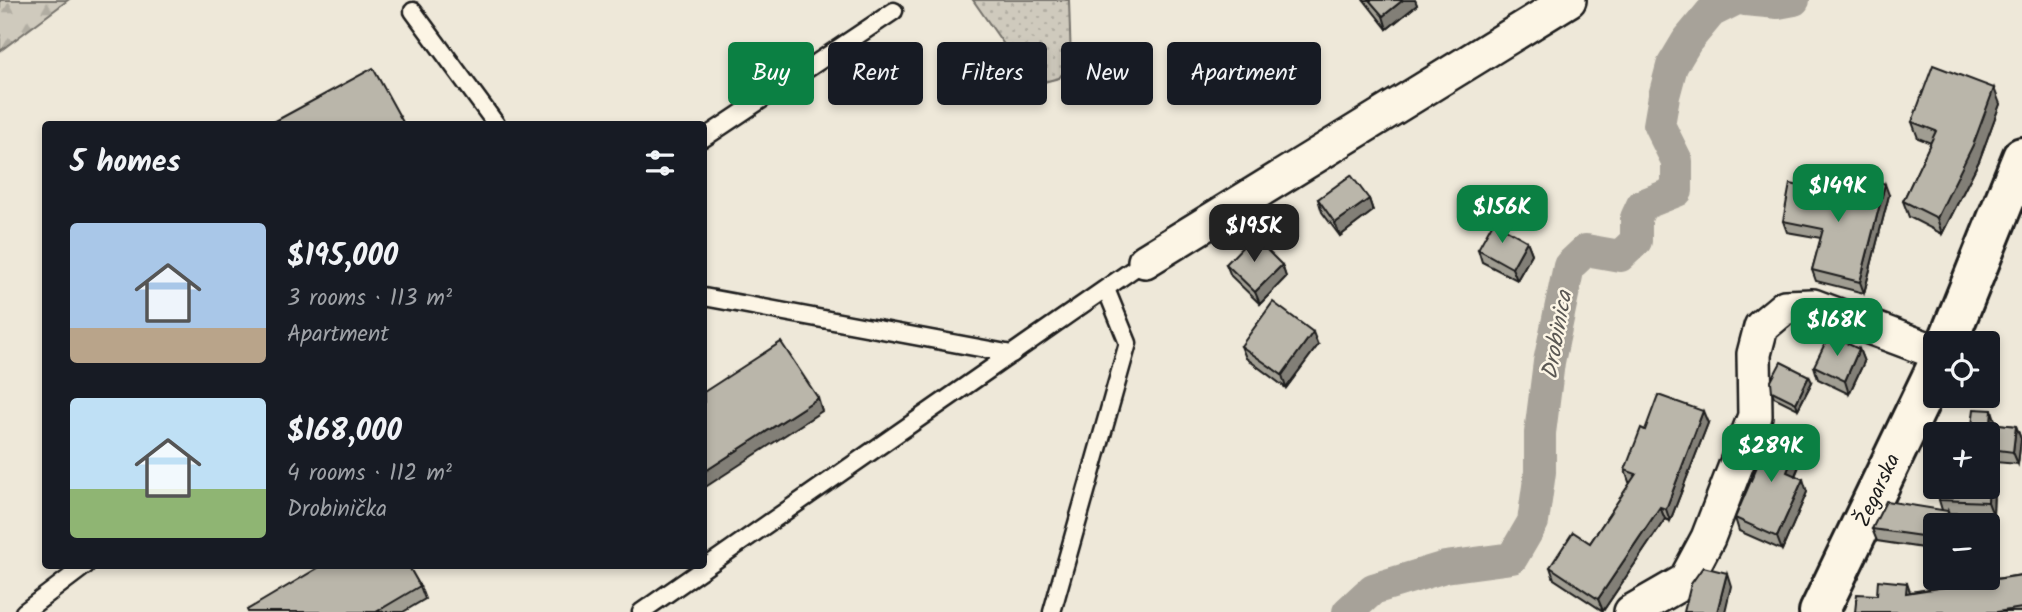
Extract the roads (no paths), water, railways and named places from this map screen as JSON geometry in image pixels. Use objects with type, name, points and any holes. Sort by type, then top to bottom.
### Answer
[{"type":"street","points":[[1145,261],[1569,0]]},
{"type":"street","points":[[1952,331],[2022,157]]},
{"type":"street","points":[[1631,612],[1685,581],[1708,538],[1755,416],[1754,354],[1761,327],[1784,307],[1813,306],[1923,347]]},
{"type":"street","name":"Žegarska","points":[[1819,612],[1923,395]]},
{"type":"lane","points":[[413,11],[494,121]]},
{"type":"lane","points":[[707,136],[894,11]]},
{"type":"lane","points":[[707,566],[1145,261]]},
{"type":"lane","points":[[1052,612],[1128,343],[1106,289]]},
{"type":"lane","points":[[707,298],[1012,354]]},
{"type":"lane","points":[[24,612],[81,569]]},
{"type":"lane","points":[[641,612],[703,569]]},
{"type":"waterway","name":"Drobinica","points":[[1348,612],[1373,589],[1445,567],[1512,558],[1533,522],[1549,362],[1569,266],[1586,250],[1620,256],[1636,241],[1636,218],[1642,205],[1677,191],[1677,161],[1659,125],[1672,66],[1687,41],[1711,12],[1735,0]]},
{"type":"waterway","name":"Drobinica","points":[[1745,0],[1778,3],[1794,0]]}]
